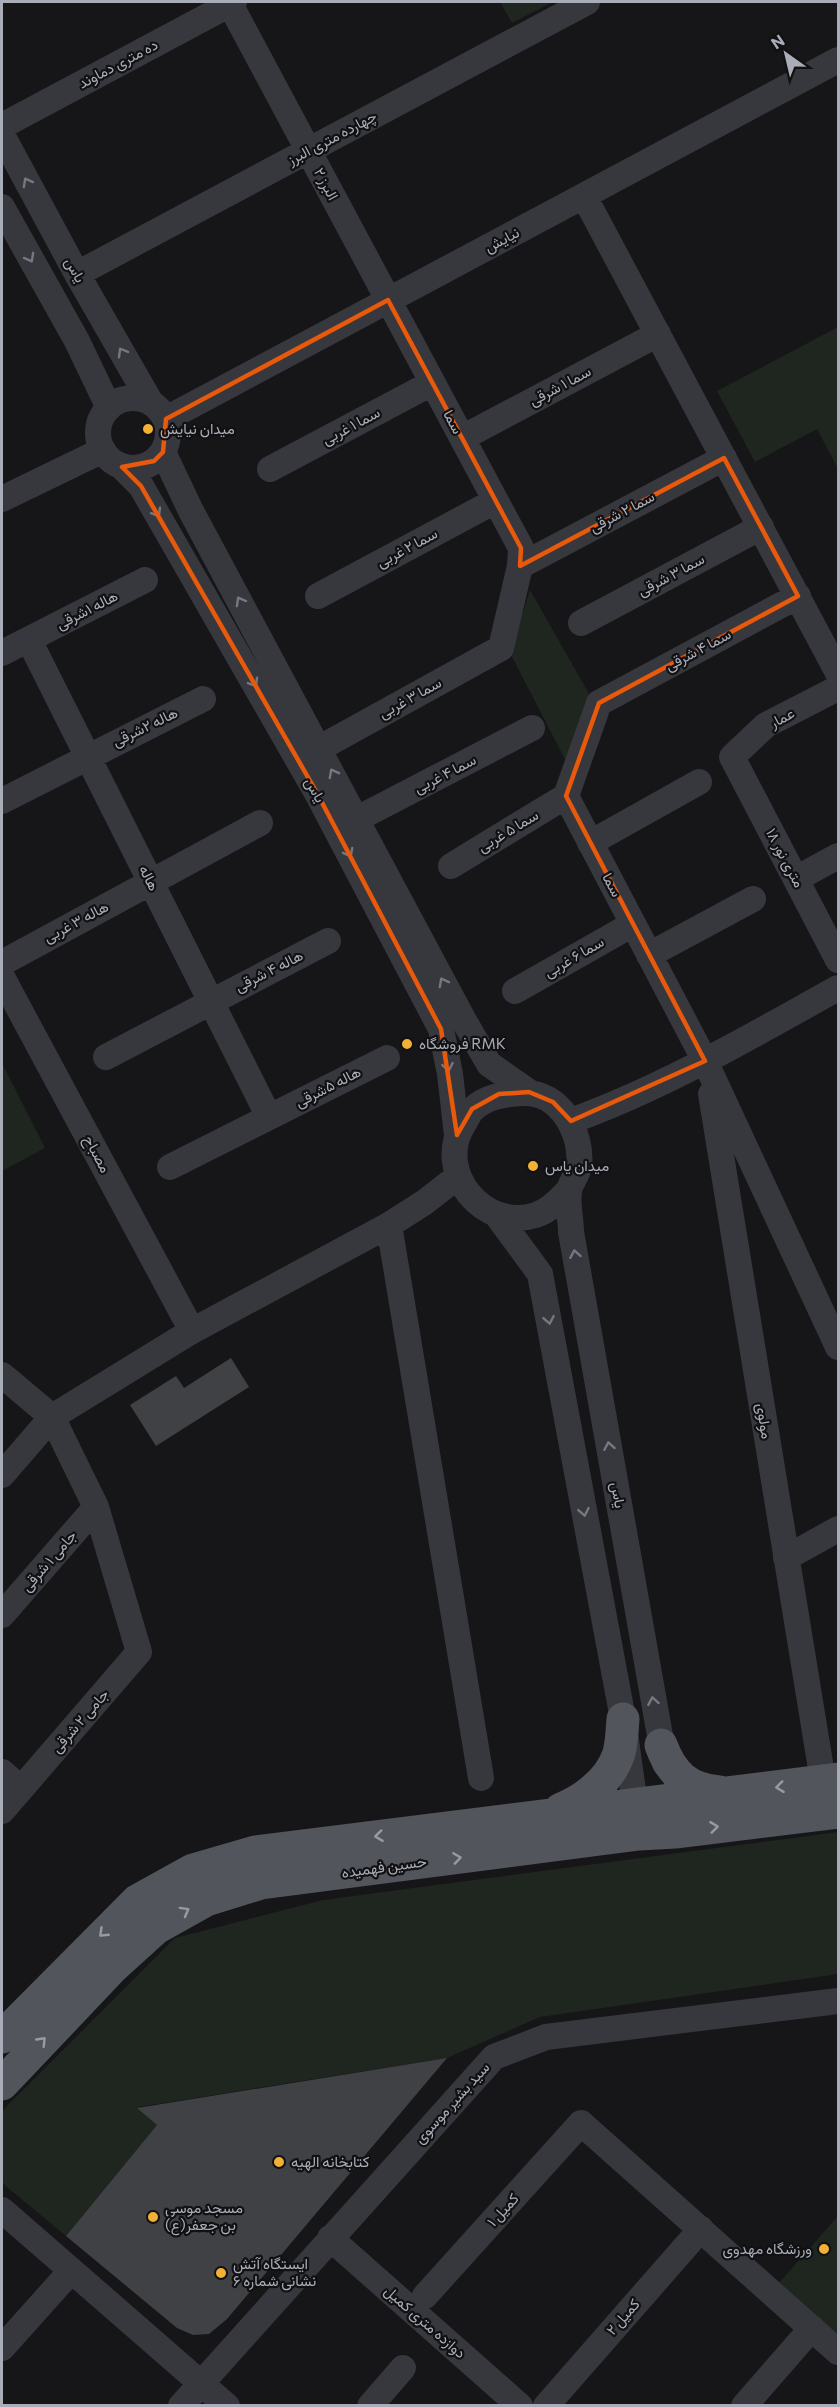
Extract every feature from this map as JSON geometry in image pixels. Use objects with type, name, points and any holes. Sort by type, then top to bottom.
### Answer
[{"type":"main road","points":[[544,1816],[576,1803],[603,1781],[618,1756],[623,1719]]},
{"type":"main road","points":[[661,1745],[667,1760],[687,1783],[700,1790],[730,1793]]},
{"type":"main road","name":"حسین فهمیده","points":[[2,2084],[112,1967],[156,1928],[206,1900],[261,1883],[637,1819],[671,1800],[831,1780]]},
{"type":"main road","points":[[671,1800],[675,1832]]},
{"type":"main road","name":"حسین فهمیده","points":[[2,2037],[137,1901],[193,1869],[255,1852],[544,1816],[637,1819],[675,1832],[838,1812]]},
{"type":"street","name":"چهارده متری البرز","points":[[77,274],[587,2]]},
{"type":"street","name":"البرز ۲","points":[[232,3],[388,300]]},
{"type":"street","name":"ده متری دماوند","points":[[2,126],[232,3]]},
{"type":"street","name":"نیایش","points":[[158,411],[388,300],[838,60]]},
{"type":"street","name":"یاس","points":[[2,135],[77,274],[158,411]]},
{"type":"street","points":[[584,196],[838,673]]},
{"type":"street","points":[[2,207],[77,341],[109,408]]},
{"type":"street","name":"سما","points":[[388,300],[521,548],[520,566],[501,648]]},
{"type":"street","name":"سما ۱ شرقی","points":[[462,438],[658,334]]},
{"type":"street","name":"سما ۱ غربی","points":[[270,469],[432,383]]},
{"type":"street","points":[[129,399],[158,411],[168,441],[163,452],[143,467],[122,466],[111,460],[103,450],[98,428],[109,408],[129,399]]},
{"type":"street","points":[[2,499],[103,450]]},
{"type":"street","name":"یاس","points":[[163,452],[191,512],[489,1064],[529,1092]]},
{"type":"street","name":"سما ۲ شرقی","points":[[520,566],[724,458]]},
{"type":"street","name":"یاس","points":[[122,466],[141,486],[317,793],[441,1029],[450,1074],[457,1135]]},
{"type":"street","name":"سما ۲ غربی","points":[[318,596],[495,501]]},
{"type":"street","name":"سما ۳ شرقی","points":[[581,623],[761,527]]},
{"type":"street","name":"هاله ۱شرقی","points":[[2,653],[145,580]]},
{"type":"street","name":"سما ۴ شرقی","points":[[566,796],[599,703],[798,596]]},
{"type":"street","name":"هاله","points":[[28,640],[269,1117]]},
{"type":"street","name":"سما ۳ غربی","points":[[320,748],[501,648]]},
{"type":"street","name":"عمار","points":[[732,757],[766,725],[838,688]]},
{"type":"street","name":"هاله ۲شرقی","points":[[2,801],[203,699]]},
{"type":"street","name":"سما ۴ غربی","points":[[357,819],[532,729]]},
{"type":"street","name":"۱۸ متری نور","points":[[732,757],[838,960]]},
{"type":"street","points":[[590,843],[699,782]]},
{"type":"street","name":"سما","points":[[566,796],[705,1061],[838,1347]]},
{"type":"street","name":"سما ۵ غربی","points":[[451,866],[566,796]]},
{"type":"street","name":"هاله ۳ غربی","points":[[2,963],[260,823]]},
{"type":"street","points":[[796,879],[838,856]]},
{"type":"street","points":[[649,955],[753,899]]},
{"type":"street","name":"سما ۶ غربی","points":[[515,991],[633,924]]},
{"type":"street","name":"هاله ۴ شرقی","points":[[106,1057],[328,941]]},
{"type":"street","name":"مصباح","points":[[2,977],[192,1332]]},
{"type":"street","points":[[571,1121],[610,1107],[705,1061],[838,988]]},
{"type":"street","name":"هاله ۵شرقی","points":[[170,1167],[387,1058]]},
{"type":"street","name":"مولوی","points":[[705,1061],[786,1558],[831,1780]]},
{"type":"street","points":[[529,1092],[553,1102],[571,1121],[579,1143],[579,1168],[569,1191],[555,1205],[536,1215],[516,1218],[496,1214],[479,1206],[466,1193],[457,1177],[454,1156],[457,1135],[472,1110],[499,1094],[529,1092]]},
{"type":"street","points":[[2,1475],[52,1417],[192,1332],[389,1225],[425,1202],[457,1177]]},
{"type":"street","name":"یاس","points":[[569,1191],[571,1232],[671,1800]]},
{"type":"street","points":[[496,1214],[540,1274],[623,1719],[637,1819]]},
{"type":"street","points":[[389,1225],[481,1778]]},
{"type":"street","points":[[2,1375],[52,1417],[96,1507]]},
{"type":"street","name":"جامی ۱ شرقی","points":[[2,1615],[96,1507]]},
{"type":"street","name":"جامی ۲ شرقی","points":[[2,1811],[139,1652],[96,1507]]},
{"type":"street","points":[[786,1558],[838,1529]]},
{"type":"street","points":[[2,1772],[21,1789]]},
{"type":"street","name":"سید بشیر موسوی","points":[[181,2406],[494,2057],[546,2037],[838,2001]]},
{"type":"street","name":"کمیل ۱","points":[[425,2296],[581,2123],[700,2229]]},
{"type":"street","points":[[2,2210],[226,2406]]},
{"type":"street","points":[[700,2229],[838,2352]]},
{"type":"street","name":"کمیل ۲","points":[[546,2406],[700,2229]]},
{"type":"street","name":"دوازده متری کمیل","points":[[330,2238],[520,2406]]},
{"type":"street","points":[[2,2348],[71,2271]]},
{"type":"street","points":[[744,2406],[812,2328]]},
{"type":"street","points":[[370,2406],[403,2368]]},
{"type":"highlighted area","points":[[388,300],[521,548],[520,566],[724,458],[798,596],[599,703],[566,796],[705,1061],[571,1121],[553,1102],[529,1092],[499,1094],[472,1109],[457,1135],[441,1029],[317,793],[141,486],[122,467],[154,461],[163,452],[166,419]]},
{"type":"shaded area","points":[[500,2],[553,2],[512,23]]},
{"type":"shaded area","points":[[838,327],[838,469],[817,429],[755,462],[717,391]]},
{"type":"shaded area","points":[[530,590],[592,699],[568,765],[510,653]]},
{"type":"shaded area","points":[[2,1063],[45,1148],[2,1171]]},
{"type":"shaded area","points":[[838,1832],[838,1974],[540,2017],[447,2058],[138,2107],[157,2125],[66,2236],[2,2183],[2,2111],[175,1938],[323,1900]]},
{"type":"shaded area","name":"ورزشگاه مهدوی","points":[[838,2216],[838,2336],[779,2283]]},
{"type":"building","points":[[231,1358],[249,1387],[156,1446],[130,1405],[176,1376],[184,1388]]},
{"type":"building","points":[[447,2058],[227,2319],[209,2334],[193,2335],[177,2328],[66,2236],[157,2125],[137,2108]]},
{"type":"place","name":"میدان نیایش","points":[[148,429]]},
{"type":"place","name":"فروشگاه RMK","points":[[407,1044]]},
{"type":"place","name":"میدان یاس","points":[[533,1166]]},
{"type":"place","name":"کتابخانه الهیه","points":[[279,2162]]},
{"type":"place","name":"مسجد موسی بن جعفر(ع)","points":[[153,2217]]},
{"type":"place","name":"ورزشگاه مهدوی","points":[[824,2249]]},
{"type":"place","name":"ایستگاه آتش نشانی شماره ۶","points":[[221,2273]]}]
